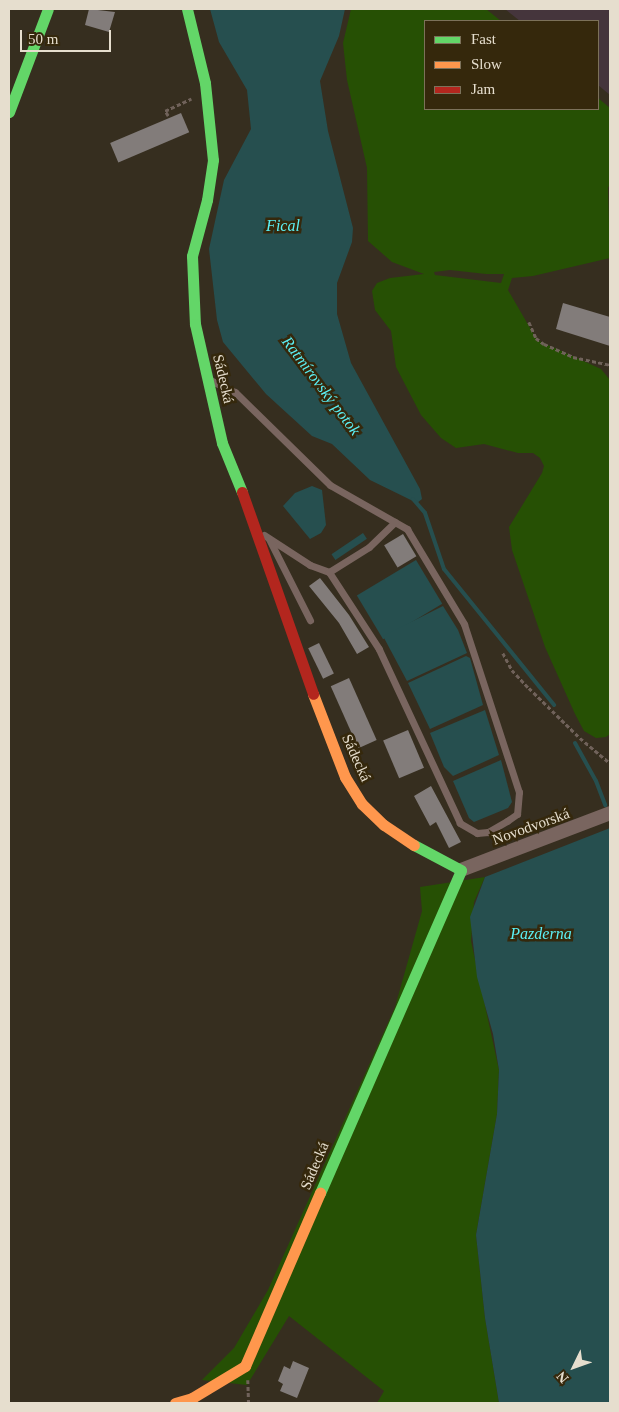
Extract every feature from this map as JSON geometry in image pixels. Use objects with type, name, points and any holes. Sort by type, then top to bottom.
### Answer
[{"type":"street","points":[[9,112],[48,9]]},
{"type":"street","name":"Sádecká","points":[[187,9],[206,92],[213,160],[207,200],[192,256],[191,284],[195,324],[222,443],[258,530],[301,664],[345,777],[362,804],[384,825],[414,845],[461,870],[245,1366]]},
{"type":"street","name":"Novodvorská","points":[[461,870],[610,813]]},
{"type":"street","points":[[175,1403],[192,1398],[245,1366]]},
{"type":"lane","points":[[206,378],[235,392],[330,485],[408,529],[464,624],[520,792],[517,814],[488,832],[477,834],[460,823],[379,649],[329,572],[316,569],[258,530]]},
{"type":"lane","points":[[329,572],[369,547],[395,522]]},
{"type":"lane","points":[[270,539],[310,620]]},
{"type":"path","points":[[168,116],[165,111],[206,92]]},
{"type":"path","points":[[529,322],[536,338],[544,344],[573,356],[610,365]]},
{"type":"path","points":[[503,653],[512,670],[529,688],[580,738],[610,762]]},
{"type":"path","points":[[245,1366],[250,1403]]},
{"type":"shaded area","points":[[505,9],[610,9],[610,95],[599,86],[599,20],[519,20]]},
{"type":"green space","points":[[351,9],[486,9],[500,20],[424,20],[424,110],[599,110],[599,99],[610,108],[610,186],[608,187],[610,258],[533,276],[512,278],[508,290],[537,340],[601,369],[610,380],[610,734],[606,737],[596,738],[584,731],[575,714],[545,647],[512,550],[509,527],[542,473],[544,466],[540,458],[533,453],[518,453],[484,444],[456,448],[441,438],[421,415],[396,367],[391,331],[375,310],[372,291],[377,283],[390,278],[424,274],[392,262],[368,241],[367,168],[347,80],[343,43]],"holes":[[[450,270],[504,274],[501,283],[435,275],[434,272]]]},
{"type":"green space","points":[[485,877],[474,902],[471,941],[499,1070],[497,1114],[476,1235],[485,1318],[499,1403],[377,1403],[384,1391],[289,1316],[247,1385],[202,1380],[234,1348],[268,1290],[395,1007],[422,911],[420,887]]},
{"type":"water","name":"Fical","points":[[210,9],[345,9],[339,36],[320,81],[328,131],[353,228],[352,242],[337,283],[337,314],[351,363],[420,489],[422,499],[417,503],[370,480],[332,444],[312,436],[266,394],[223,342],[217,320],[209,249],[224,180],[251,129],[247,90],[219,42]]},
{"type":"water","points":[[312,486],[322,490],[326,525],[321,533],[310,539],[283,506],[295,493]]},
{"type":"water","points":[[363,533],[367,539],[335,560],[331,554]]},
{"type":"water","points":[[416,560],[442,604],[383,639],[357,596]]},
{"type":"water","points":[[443,606],[458,630],[467,653],[407,681],[383,636]]},
{"type":"water","points":[[466,656],[470,658],[483,705],[430,729],[408,683]]},
{"type":"water","points":[[485,710],[499,755],[453,776],[444,767],[430,733]]},
{"type":"water","points":[[501,760],[512,802],[508,808],[474,822],[469,818],[453,781]]},
{"type":"water","name":"Pazderna","points":[[610,828],[610,1403],[499,1403],[485,1318],[476,1235],[497,1114],[499,1070],[493,1034],[477,977],[470,917],[485,877]]},
{"type":"building","points":[[89,9],[115,12],[109,32],[85,25]]},
{"type":"building","points":[[181,113],[189,132],[118,162],[110,143]]},
{"type":"building","points":[[563,303],[610,317],[610,346],[556,329]]},
{"type":"building","points":[[403,534],[416,556],[398,568],[384,545]]},
{"type":"building","points":[[320,578],[349,615],[369,647],[357,654],[339,623],[309,586]]},
{"type":"building","points":[[319,643],[334,674],[323,679],[308,648]]},
{"type":"building","points":[[349,678],[377,740],[358,748],[331,686]]},
{"type":"building","points":[[408,730],[424,768],[399,778],[383,741]]},
{"type":"building","points":[[431,786],[461,842],[449,848],[436,822],[430,826],[414,796]]},
{"type":"building","points":[[293,1361],[309,1368],[297,1398],[280,1391],[283,1384],[278,1381],[284,1366],[290,1369]]},
{"type":"waterway","name":"Ratmírovský potok","points":[[413,499],[425,513],[444,569],[554,705]]},
{"type":"waterway","name":"Ratmírovský potok","points":[[575,743],[596,781],[605,805]]},
{"type":"traffic: fast","points":[[9,112],[48,9]]},
{"type":"traffic: fast","points":[[187,9],[205,83],[213,160],[207,200],[192,256],[195,324],[222,443],[242,492]]},
{"type":"traffic: fast","points":[[320,1193],[461,870],[414,845]]},
{"type":"traffic: slow","points":[[313,694],[345,777],[362,804],[384,825],[414,845]]},
{"type":"traffic: slow","points":[[175,1403],[192,1398],[245,1366],[320,1193]]},
{"type":"traffic: jam","points":[[242,492],[313,694]]}]
